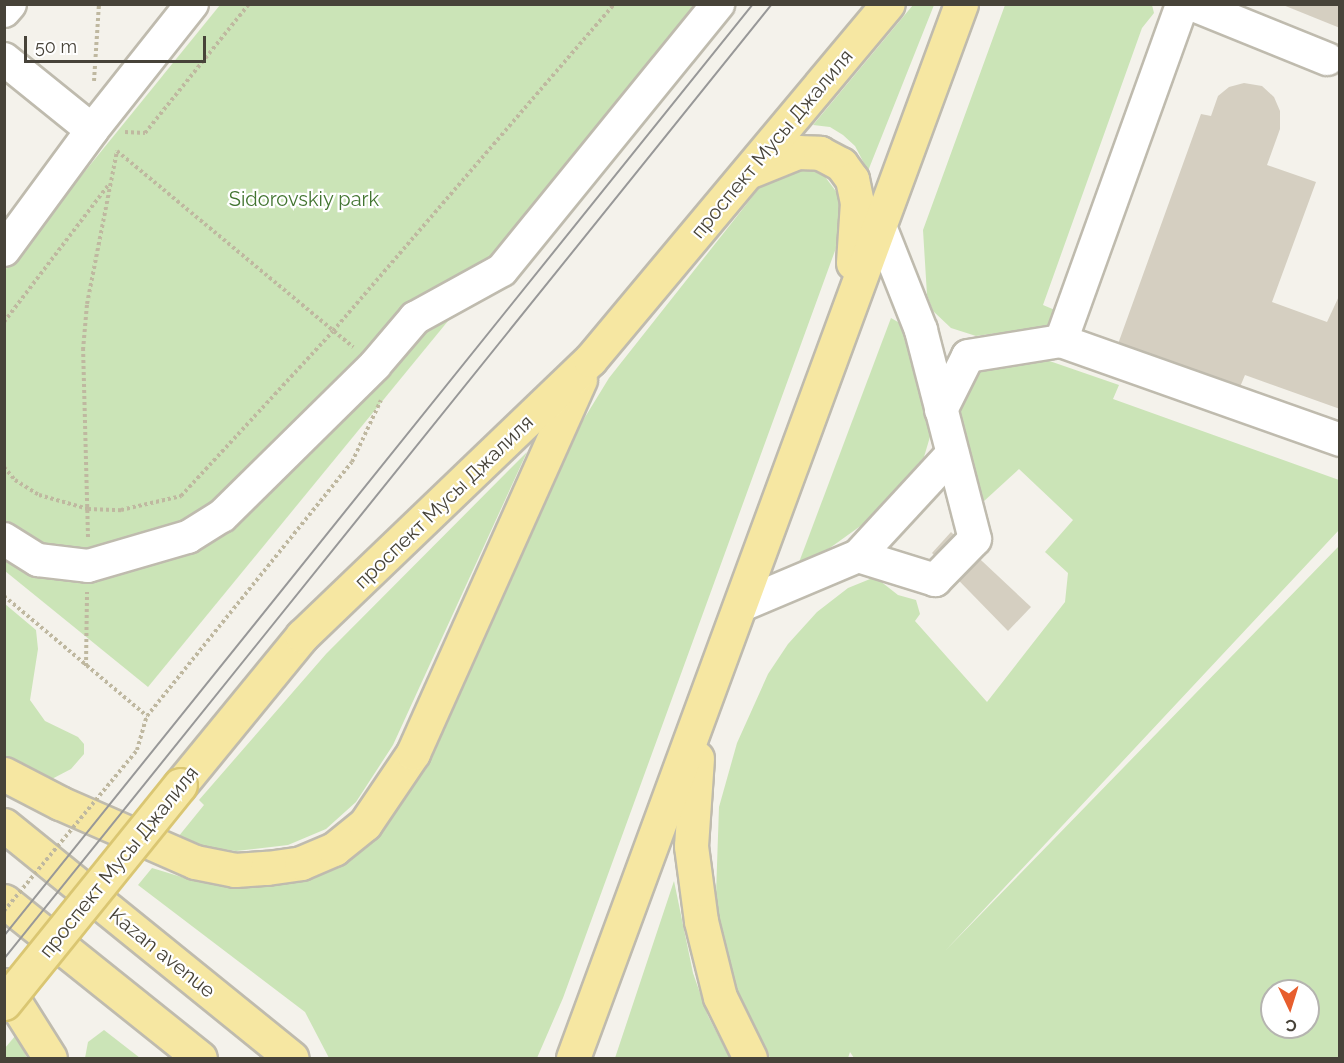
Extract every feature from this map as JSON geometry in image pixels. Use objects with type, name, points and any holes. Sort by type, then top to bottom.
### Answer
[{"type":"main road","name":"проспект Мусы Джалиля","points":[[4,1003],[302,636],[590,360],[751,171],[888,4]]},
{"type":"main road","points":[[573,1059],[700,721],[850,298],[961,4]]},
{"type":"main road","points":[[751,171],[797,152],[820,153],[842,164],[852,179],[857,202],[850,298]]},
{"type":"main road","points":[[4,774],[60,803],[195,862],[235,870],[267,868],[301,863],[334,849],[365,824],[413,753],[590,360]]},
{"type":"main road","points":[[700,721],[691,846],[701,921],[720,997],[750,1059]]},
{"type":"main road","name":"Kazan avenue","points":[[4,825],[292,1059]]},
{"type":"main road","points":[[4,901],[200,1059]]},
{"type":"main road","points":[[4,985],[24,1011],[50,1059]]},
{"type":"street","points":[[4,11],[10,4]]},
{"type":"street","points":[[4,250],[92,130],[192,4]]},
{"type":"street","points":[[4,538],[38,560],[88,566],[188,537],[222,516],[375,365],[415,318],[502,270],[718,4]]},
{"type":"street","points":[[1061,341],[1198,7],[1327,59]]},
{"type":"street","points":[[4,59],[92,130]]},
{"type":"street","points":[[858,556],[935,580],[975,539],[921,330],[879,224]]},
{"type":"street","points":[[921,330],[968,356],[1061,341],[1340,440]]},
{"type":"street","points":[[941,410],[968,356]]},
{"type":"street","points":[[742,605],[858,556],[952,454]]},
{"type":"path","points":[[94,88],[99,4]]},
{"type":"path","points":[[92,130],[145,133],[249,4]]},
{"type":"path","points":[[4,467],[15,480],[39,495],[87,510],[121,510],[182,496],[333,331],[614,4]]},
{"type":"path","points":[[92,130],[375,365]]},
{"type":"path","points":[[86,666],[88,566],[83,350],[87,304],[117,151]]},
{"type":"path","points":[[4,322],[111,182]]},
{"type":"path","points":[[4,596],[147,716]]},
{"type":"path","points":[[4,911],[137,750]]},
{"type":"green space","name":"Sidorovskiy park","points":[[220,5],[707,5],[148,687],[5,571],[4,271]]},
{"type":"green space","points":[[913,5],[934,5],[868,171],[855,146],[843,135],[830,127],[813,125]]},
{"type":"green space","points":[[1005,5],[1152,5],[1154,13],[1142,28],[1043,305],[1062,313],[1054,323],[1041,327],[976,336],[951,328],[933,311],[927,295],[923,230]]},
{"type":"green space","points":[[800,167],[823,174],[838,194],[841,206],[836,248],[563,998],[537,1058],[329,1058],[305,1012],[138,885],[152,868],[198,882],[240,887],[299,882],[360,850],[384,827],[426,759],[563,453],[609,378],[768,177]]},
{"type":"green space","points":[[891,318],[910,329],[932,430],[924,457],[866,522],[795,573]]},
{"type":"green space","points":[[1035,356],[1119,385],[1113,399],[1339,480],[1339,530],[945,951],[1339,546],[1339,1058],[854,1058],[850,1052],[848,1058],[770,1058],[739,996],[722,938],[716,894],[719,807],[737,743],[768,674],[788,644],[817,612],[848,588],[875,577],[898,595],[916,600],[920,614],[915,621],[987,702],[1065,602],[1068,573],[1045,552],[1073,520],[1019,469],[983,502],[955,401],[970,371]]},
{"type":"green space","points":[[527,452],[393,745],[356,802],[326,829],[288,845],[236,851],[174,842],[204,805],[199,800],[326,654]]},
{"type":"green space","points":[[5,604],[36,630],[38,649],[30,700],[45,721],[78,737],[84,744],[84,754],[71,769],[48,781],[5,767]]},
{"type":"green space","points":[[674,881],[693,973],[708,1016],[730,1058],[615,1058]]},
{"type":"green space","points":[[104,1030],[140,1058],[85,1058],[88,1042]]},
{"type":"green space","points":[[16,1035],[27,1058],[5,1058],[5,1048]]},
{"type":"building","points":[[1340,4],[1340,28],[1283,5]]},
{"type":"building","points":[[1244,83],[1262,86],[1274,97],[1280,111],[1280,129],[1267,165],[1316,182],[1272,302],[1327,322],[1340,294],[1340,409],[1245,375],[1240,387],[1118,344],[1201,114],[1211,116],[1218,96],[1229,87]]},
{"type":"building","points":[[951,532],[1031,607],[1008,631],[932,553]]},
{"type":"tram line","points":[[4,936],[753,4]]},
{"type":"tram line","points":[[4,959],[772,4]]}]
